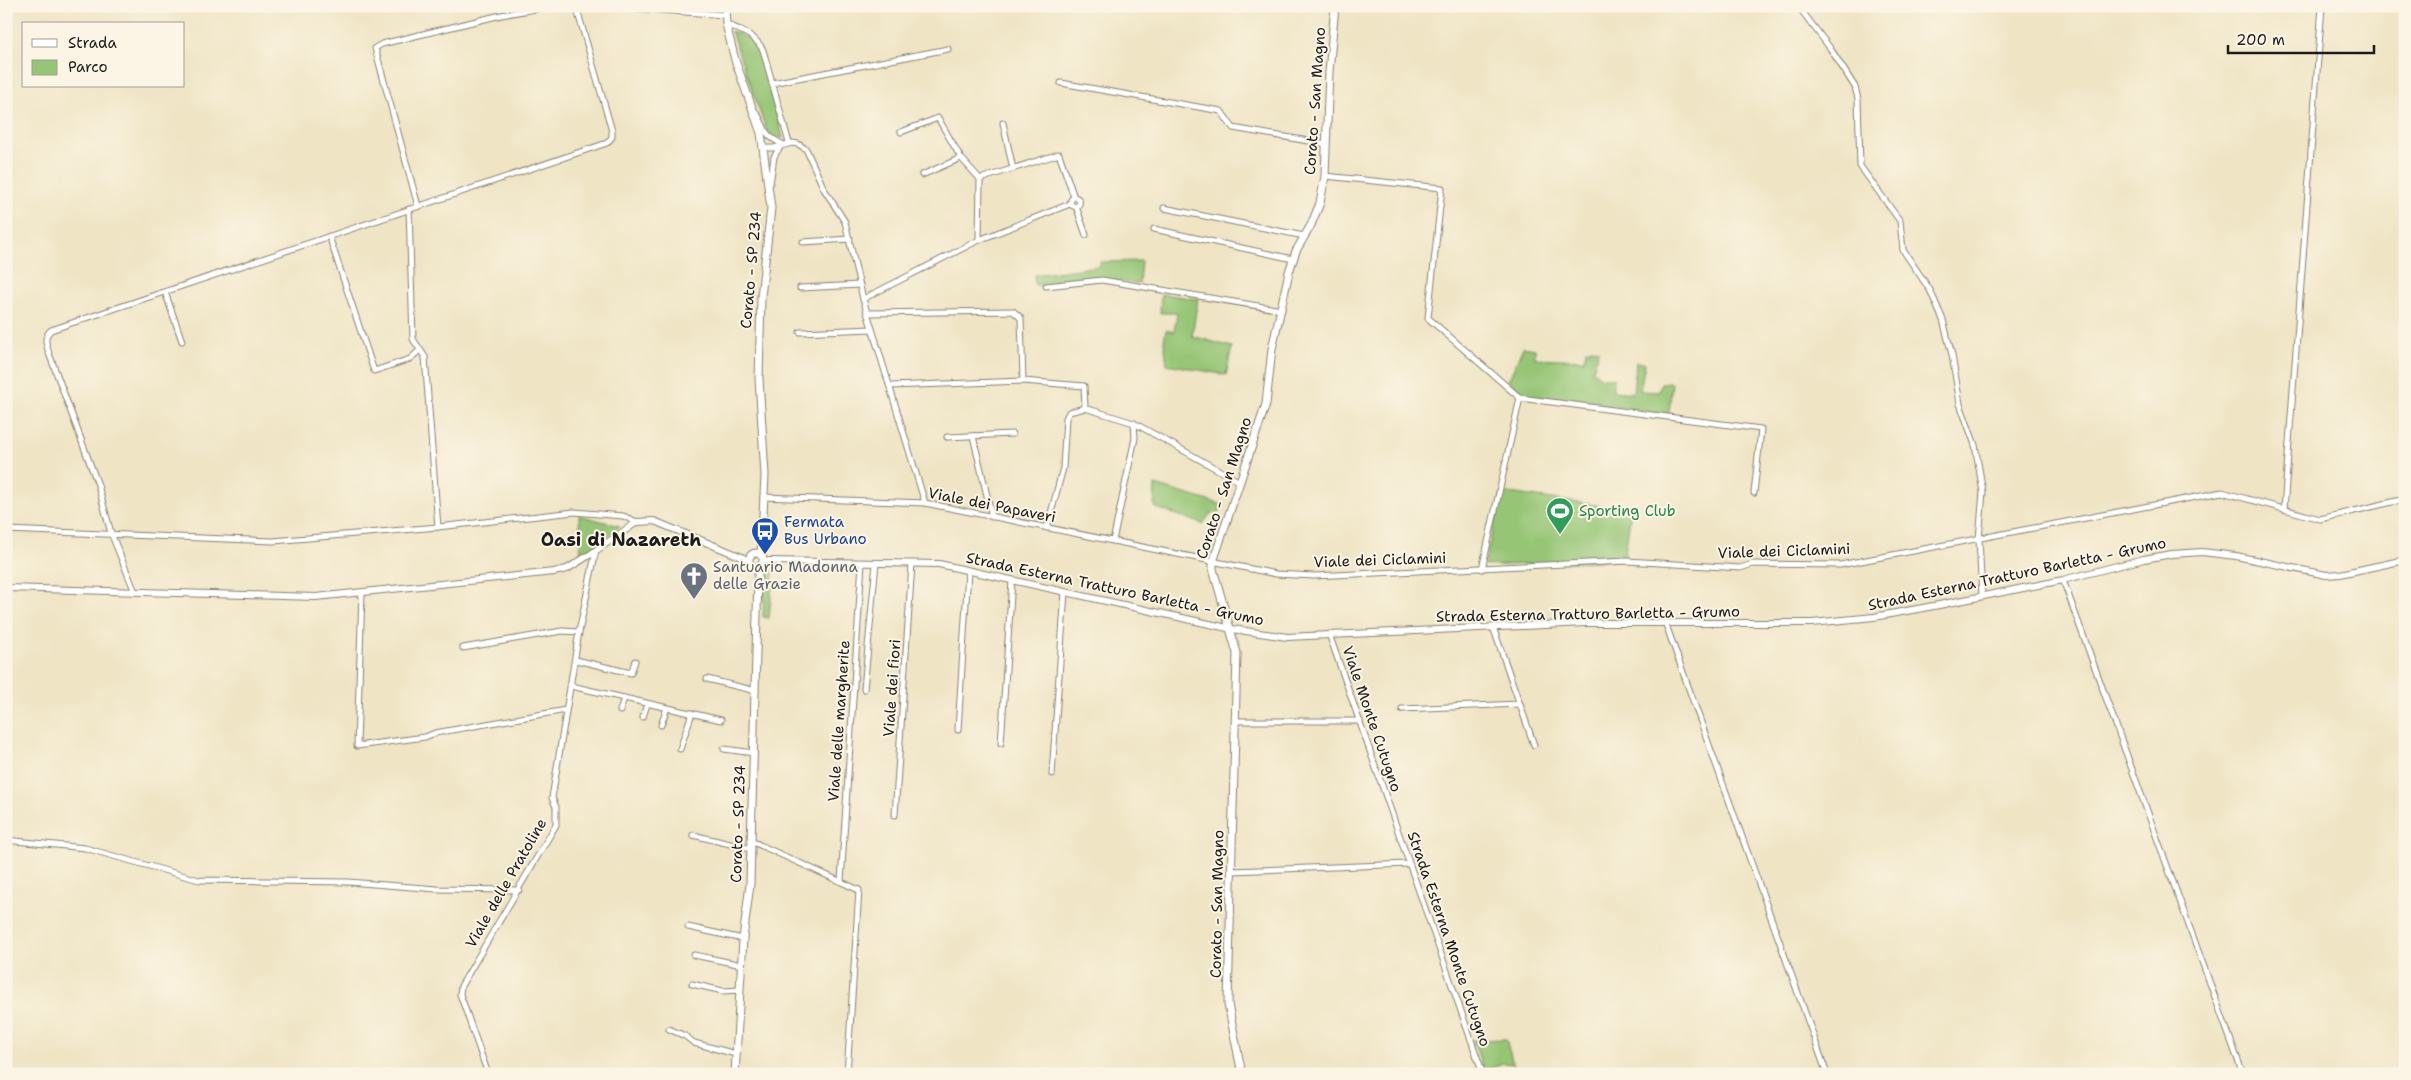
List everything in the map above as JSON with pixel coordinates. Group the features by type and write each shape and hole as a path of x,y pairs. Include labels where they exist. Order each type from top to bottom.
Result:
{"main road":[{"name":"Corato - SP 234","path":"725,6 724,15 735,60 753,108 764,148 771,208 761,297 759,370 764,475 758,560 750,884 743,939 735,1074"},
{"name":"Corato - San Magno","path":"1242,1074 1228,1004 1237,653 1213,562 1266,404 1272,349 1293,259 1320,203 1325,176 1335,6"}],"street":[{"path":"418,206 375,48 382,44 501,14 552,6"},
{"path":"136,592 111,533 98,485 70,414 45,339 51,330 608,143 612,137 612,131 576,6"},
{"path":"610,6 724,15"},
{"path":"1798,6 1830,48 1855,87 1858,99 1860,166 1900,221 1903,250 1930,290 1943,320 1952,355 1960,404 1975,445 1983,492 1979,539 1982,596"},
{"path":"2284,509 2322,6"},
{"path":"726,24 746,32 758,41 763,50 789,143"},
{"path":"772,84 948,49"},
{"path":"1061,83 1221,111 1233,128 1326,144"},
{"path":"753,108 759,116 764,132 771,139 782,144"},
{"path":"901,132 938,118 961,158 980,179 979,240"},
{"path":"1003,123 1013,168"},
{"path":"764,148 774,148 789,143 798,144 806,150 824,189 845,222 863,299 925,503"},
{"path":"769,188 774,157 782,144"},
{"path":"863,299 979,240 1073,205 1079,201 1074,197 1059,154 980,179"},
{"path":"922,175 961,158"},
{"path":"1325,176 1442,188 1428,318 1520,398 1761,429 1754,493"},
{"path":"1073,205 1086,235"},
{"path":"1164,208 1304,236"},
{"path":"409,209 413,339 425,357 438,527"},
{"path":"1154,229 1293,259"},
{"path":"329,236 374,371 410,359 420,350"},
{"path":"803,242 850,239"},
{"path":"1046,286 1102,280 1282,310"},
{"path":"800,288 860,285"},
{"path":"165,292 182,341"},
{"path":"868,313 1013,310 1021,318 1022,381"},
{"path":"800,332 872,328"},
{"path":"890,386 1022,381 1084,386 1085,408"},
{"path":"1482,569 1520,398"},
{"path":"1047,528 1063,468 1066,418 1069,412 1085,408 1134,423 1240,482"},
{"path":"1113,542 1135,438 1134,423"},
{"path":"947,437 1012,434"},
{"path":"973,436 992,517"},
{"name":"Viale dei Ciclamini","path":"1213,562 1276,574 1314,576 1626,561 1740,568 1754,564 1840,565 2222,492 2320,519 2405,498"},
{"name":"Viale dei Papaveri","path":"763,497 925,503 1213,562"},
{"path":"6,530 273,541 438,527 574,512 623,516 637,522"},
{"name":"Strada Esterna Tratturo Barletta - Grumo","path":"637,522 654,521 742,557 758,560 939,564 1232,629 1287,637 1493,627 1665,622 1812,623 1874,617 2063,580 2144,558 2187,553 2202,552 2236,556 2326,575 2340,574 2405,560"},
{"path":"6,588 316,597 362,593 554,572 567,568 637,522"},
{"name":"Viale delle Pratoline","path":"488,1074 460,994 461,986 556,825 556,808 552,798 576,660 578,632 596,550"},
{"name":"Viale delle margherite","path":"841,881 862,563"},
{"path":"864,689 876,563"},
{"name":"Viale dei fiori","path":"895,815 912,564"},
{"path":"958,730 968,570"},
{"path":"1001,743 1012,580"},
{"path":"2063,580 2243,1074"},
{"path":"1052,774 1065,592"},
{"path":"362,593 357,746 426,737 434,733 566,710"},
{"path":"1665,622 1827,1074"},
{"path":"1493,627 1534,745"},
{"path":"463,648 562,631 578,632"},
{"name":"Viale Monte Cutugno","path":"1329,634 1392,813"},
{"path":"576,660 631,672 636,661"},
{"path":"707,679 756,691"},
{"path":"571,686 721,720"},
{"path":"620,712 624,698"},
{"path":"643,718 647,704"},
{"path":"1402,709 1520,704"},
{"path":"661,725 667,708"},
{"path":"680,749 692,713"},
{"path":"1235,721 1360,721"},
{"path":"724,749 754,752"},
{"name":"Strada Esterna Monte Cutugno","path":"1392,813 1483,1072"},
{"path":"694,835 751,845 841,881 858,890 847,1074"},
{"path":"6,840 86,848 199,880 348,882 437,889 519,890"},
{"path":"1232,871 1409,864"},
{"path":"688,927 743,939"},
{"path":"694,955 742,965"},
{"path":"692,984 723,992 740,990"},
{"path":"669,1029 685,1036 694,1043 736,1054"},
{"path":"1441,1074 1483,1072"}],"green space":[{"path":"731,31 748,38 760,51 783,138 776,138 767,132"},
{"path":"1141,261 1139,284 1101,279 1035,285 1034,275 1100,266 1100,262"},
{"path":"1161,294 1198,299 1192,336 1232,347 1226,375 1167,364 1164,341 1166,330 1174,332 1177,313 1160,313"},
{"path":"1523,347 1535,349 1535,358 1584,360 1586,350 1592,348 1599,350 1593,371 1602,378 1615,378 1612,391 1633,393 1636,362 1645,363 1640,391 1659,392 1661,383 1672,383 1669,414 1527,395 1508,381"},
{"path":"1155,485 1223,505 1219,512 1210,514 1203,524 1154,507"},
{"name":"Sporting Club","path":"1502,492 1631,510 1624,560 1484,566"},
{"path":"579,515 620,526 581,556"},
{"path":"765,565 774,565 769,618 763,617"},
{"path":"1506,1039 1513,1064 1502,1063 1484,1072 1473,1040"}],"place":[{"name":"Sporting Club","path":"1560,535"},
{"name":"Fermata Bus Urbano","path":"765,555"},
{"name":"Santuario Madonna delle Grazie","path":"694,600"}],"district":[{"name":"Oasi di Nazareth","path":"621,540"}]}
